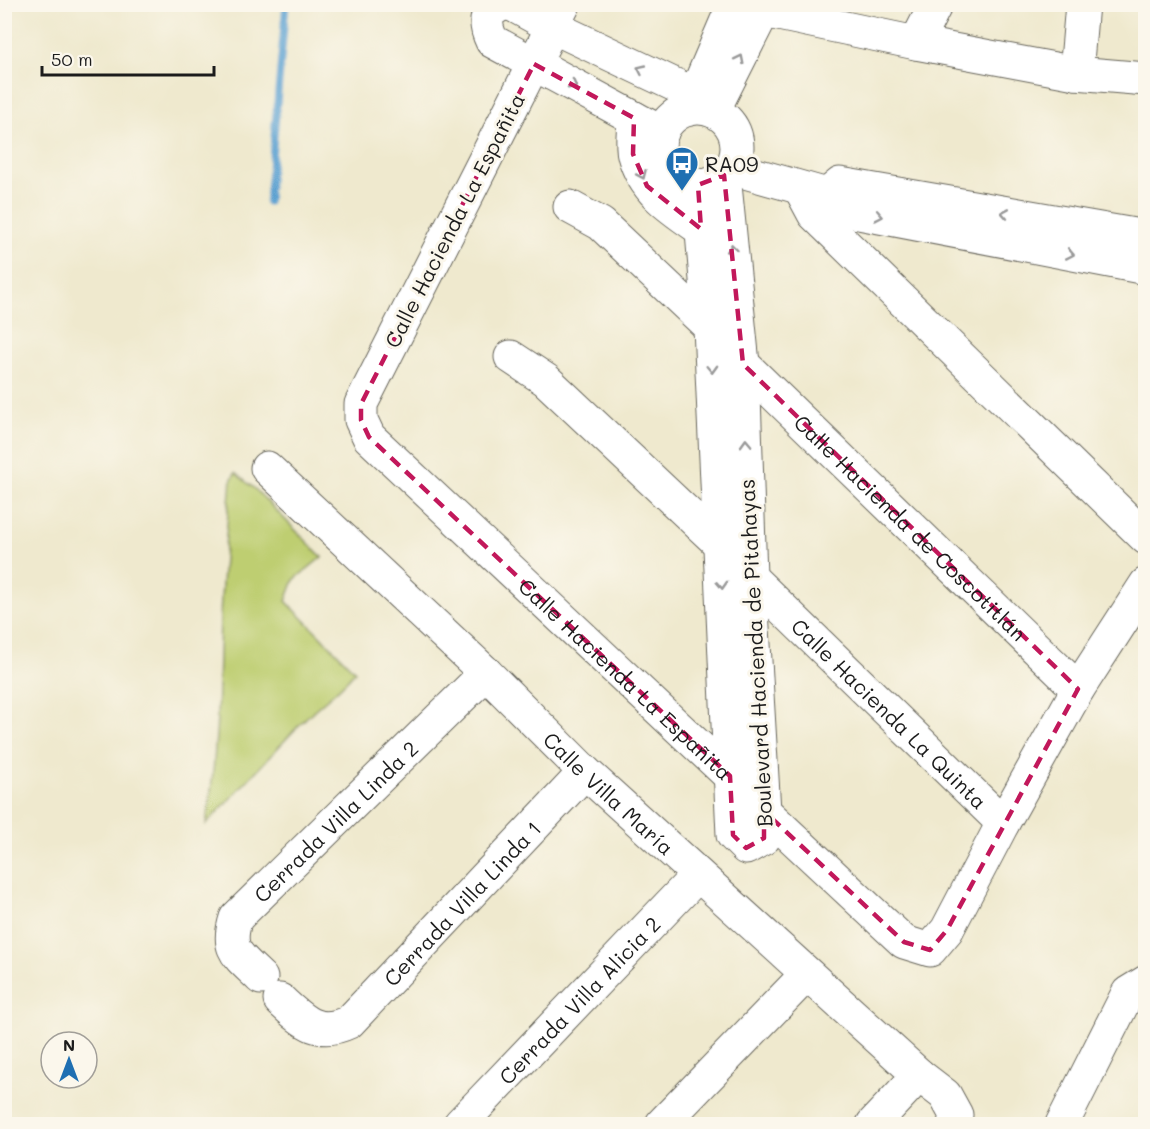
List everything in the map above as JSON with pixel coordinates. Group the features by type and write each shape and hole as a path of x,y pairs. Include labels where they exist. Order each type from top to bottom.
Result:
{"street":[{"path":"506,4 497,6 488,14 486,27 492,41 662,133"},
{"path":"511,4 558,16 698,104 723,117 731,125 736,135 737,147 736,158 718,176"},
{"path":"916,43 936,4"},
{"path":"1076,73 1082,4"},
{"path":"1146,79 1076,73 916,43 755,7 698,104 672,118 662,133 659,146 666,169 680,180 718,176 814,192 838,208 1146,268"},
{"name":"Calle Hacienda La Españita","path":"558,16 361,404 361,420 369,437 904,942 930,950 947,930 1003,823 1078,689 1146,584"},
{"path":"634,118 633,154 648,186 665,205 701,229"},
{"name":"Boulevard Hacienda de Pitahayas","path":"718,176 701,229 710,327 730,776"},
{"name":"Boulevard Hacienda de Pitahayas","path":"718,176 744,364 750,577 764,811"},
{"path":"814,192 840,184 1146,237"},
{"path":"814,192 814,214 1146,538"},
{"path":"570,207 601,224 710,327"},
{"path":"511,357 546,380 720,544"},
{"name":"Calle Hacienda de Coscotitlán","path":"744,364 1078,689"},
{"name":"Calle Villa María","path":"267,468 486,674 585,772 807,974 945,1095 955,1120"},
{"name":"Calle Hacienda La Quinta","path":"750,577 1003,823"},
{"name":"Cerrada Villa Linda 2","path":"334,1029 307,1024 236,953 230,935 236,918 486,674"},
{"name":"Cerrada Villa Linda 1","path":"334,1029 349,1022 585,772"},
{"name":"Cerrada Villa Alicia 2","path":"460,1125 698,876"},
{"path":"662,1125 807,974"},
{"path":"1062,1125 1128,993 1146,982"},
{"path":"873,1125 919,1074"}],"highlighted area":[{"path":"534,64 634,118 633,154 647,186 701,229 698,185 724,175 743,364 1078,689 947,930 930,950 904,942 764,811 764,838 746,848 733,835 730,776 369,437 361,420 361,404"}],"green space":[{"path":"235,473 255,489 322,557 294,580 286,601 355,671 305,719 206,824 215,747 223,566 231,481"}],"waterway":[{"path":"268,202 286,4"}],"place":[{"name":"RA09","path":"682,192"}]}
